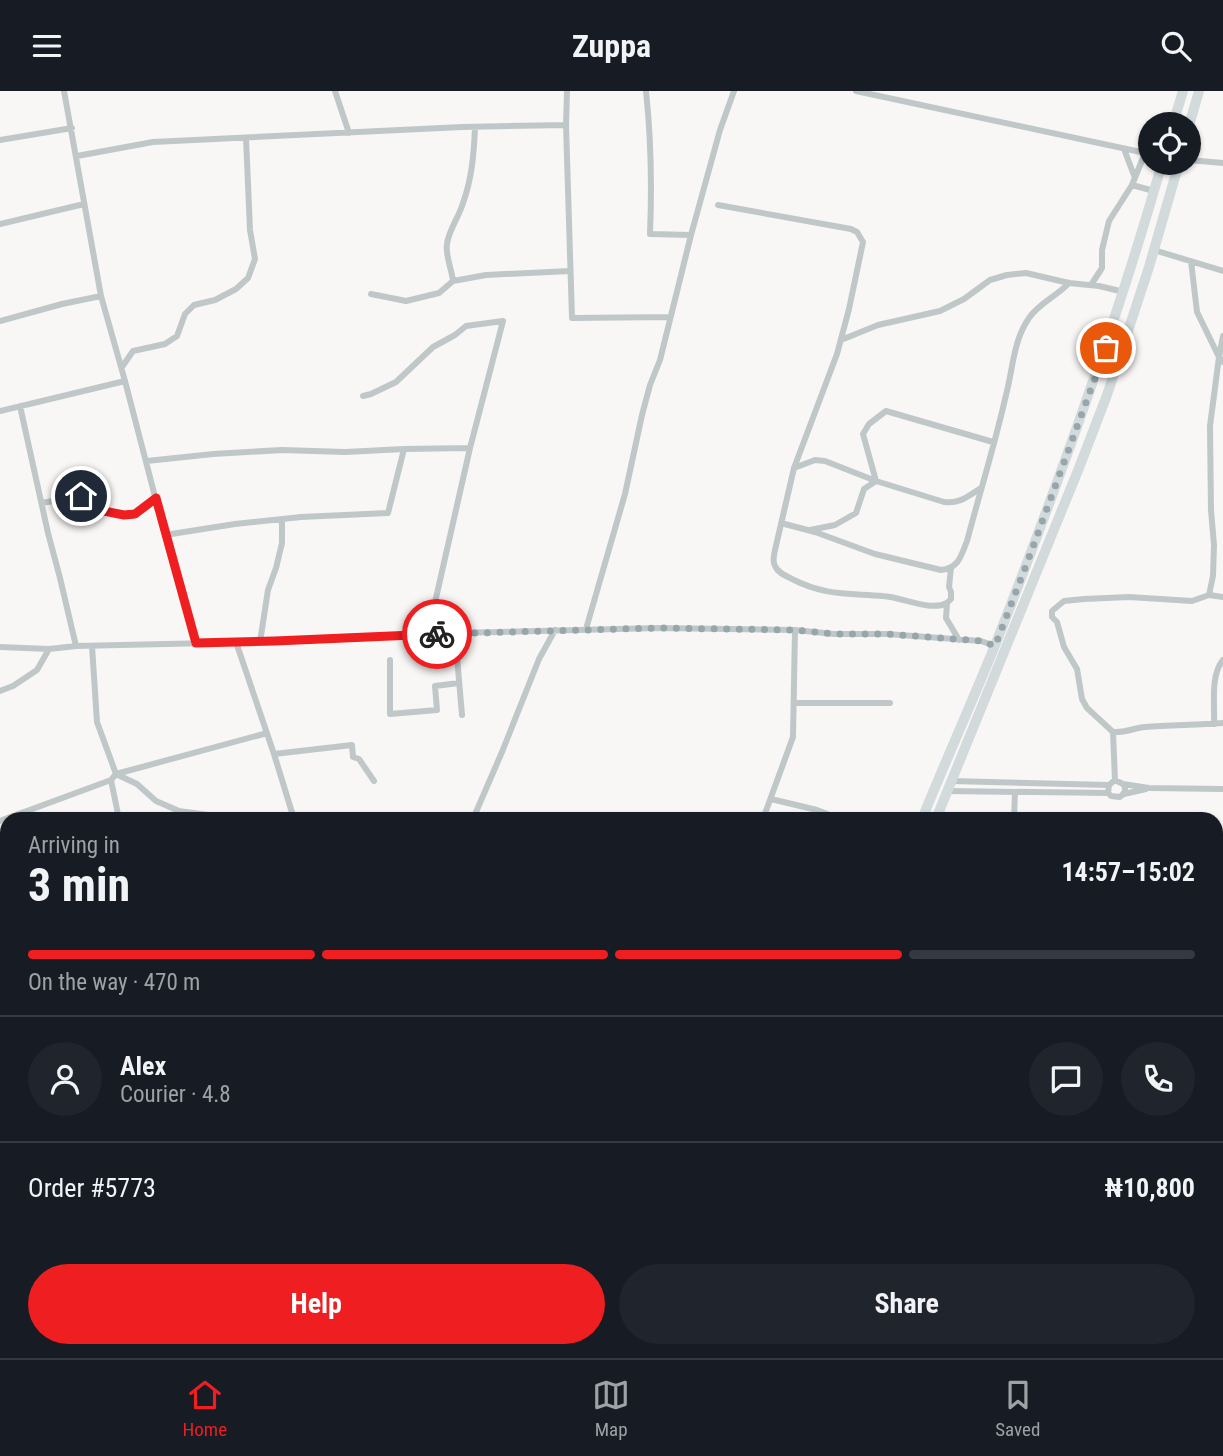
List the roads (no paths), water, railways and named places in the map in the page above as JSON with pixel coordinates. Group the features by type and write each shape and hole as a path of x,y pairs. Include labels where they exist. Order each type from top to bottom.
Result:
{"highway":[{"path":"1177,112 1183,91"},
{"path":"1193,112 1199,91"},
{"path":"925,812 995,646 1092,389 1159,175"},
{"path":"939,812 1088,443 1124,345 1175,175"},
{"path":"1154,193 1168,200"}],"street":[{"path":"64,91 101,296 196,643"},
{"path":"335,91 349,133"},
{"path":"567,91 572,318 670,317"},
{"path":"646,91 649,118 650,234 691,235"},
{"path":"586,629 625,495 642,415 660,360 691,235 720,130 734,91"},
{"path":"856,91 1138,152"},
{"path":"77,156 153,142 566,125"},
{"path":"453,282 446,246 470,181 475,127"},
{"path":"0,139 72,128"},
{"path":"121,367 133,351 165,344 177,336 185,314 194,305 215,300 236,289 248,278 255,259 250,230 246,138"},
{"path":"1124,149 1133,181 1154,193"},
{"path":"1201,161 1223,163"},
{"path":"1091,285 1102,268 1102,250 1109,221 1138,172"},
{"path":"0,224 84,204"},
{"path":"718,205 851,229 857,232 863,242 835,361 794,468 773,560 774,566 783,575 799,583 832,593 885,596 941,607 951,599 951,568"},
{"path":"1154,250 1223,271"},
{"path":"1191,261 1197,312 1221,359"},
{"path":"371,294 406,301 439,293 453,282 486,275 570,271"},
{"path":"841,340 878,325 940,311 999,277 1026,273 1124,292"},
{"path":"781,523 875,554 941,571 959,562 1006,395 1016,342 1036,309 1069,282"},
{"path":"0,321 101,296"},
{"path":"363,396 396,382 433,347 466,326 503,321 430,621"},
{"path":"1209,595 1212,589 1214,545 1210,426 1223,336"},
{"path":"0,411 125,381"},
{"path":"20,406 76,646"},
{"path":"876,481 863,434 869,424 886,411 993,442"},
{"path":"146,461 282,450 345,452 470,448"},
{"path":"165,535 282,519 388,513 404,449"},
{"path":"794,468 820,460 944,502 963,500 981,488"},
{"path":"808,530 835,524 856,513 864,489 876,481"},
{"path":"42,503 81,496 90,500 99,510 124,515 135,514 156,498"},
{"path":"260,642 268,590 282,543 282,519"},
{"path":"1223,597 1209,595 1192,601 1129,597 1084,599 1064,601 1052,611 1064,647 1077,669 1082,699 1087,708 1113,732 1223,723"},
{"path":"947,603 946,618 958,640"},
{"path":"0,647 49,649 658,628 887,634 981,641 995,646"},
{"path":"476,812 539,659 555,630"},
{"path":"766,812 793,737 795,630"},
{"path":"456,633 458,683 463,715"},
{"path":"236,642 292,812"},
{"path":"92,646 97,722 113,777 118,812"},
{"path":"0,691 37,670 49,649"},
{"path":"390,660 390,714 437,710 435,686 458,683"},
{"path":"1214,724 1215,686 1218,667 1223,660"},
{"path":"794,703 890,703"},
{"path":"1108,793 1112,783 1113,732"},
{"path":"23,812 113,777 267,733"},
{"path":"274,754 352,745 352,757 359,759 374,781"},
{"path":"113,777 137,785 156,801 186,812"},
{"path":"949,786 1112,783 1149,788 1223,789"},
{"path":"1124,784 1124,794"},
{"path":"949,786 1015,792 1108,793 1116,798 1149,788"},
{"path":"1014,812 1015,792"},
{"path":"771,799 822,812"}]}
